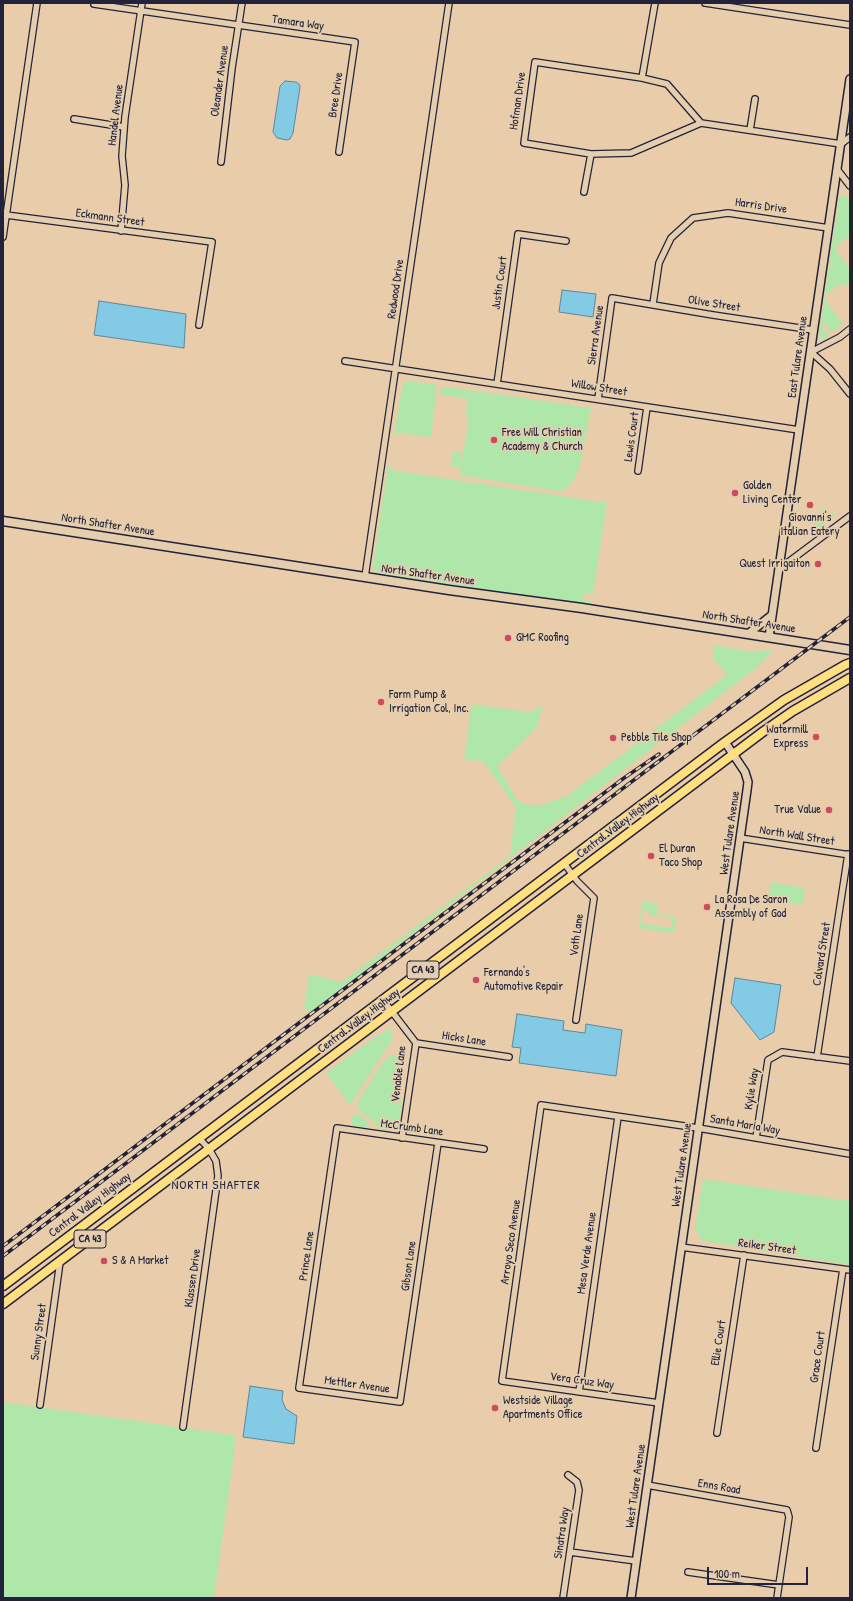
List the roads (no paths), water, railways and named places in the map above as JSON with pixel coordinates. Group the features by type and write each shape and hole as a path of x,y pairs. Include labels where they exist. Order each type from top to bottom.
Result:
{"main road":[{"name":"North Shafter Avenue","path":"3,521 365,578 850,650"},
{"name":"Central Valley Highway","path":"3,1286 725,742 784,700 850,663"},
{"name":"Central Valley Highway","path":"3,1304 734,754 793,711 850,678"}],"street":[{"path":"3,237 37,3"},
{"name":"Handel Avenue","path":"121,231 125,185 122,156 124,127 142,3"},
{"name":"Oleander Avenue","path":"221,162 232,68 242,3"},
{"name":"Redwood Drive","path":"365,578 449,3"},
{"path":"642,78 655,3"},
{"path":"705,3 850,25"},
{"name":"Tamara Way","path":"94,4 355,42"},
{"name":"Bree Drive","path":"339,152 355,42"},
{"name":"Hofman Drive","path":"535,62 642,78 668,84 701,123 631,153 591,154 524,143 535,62"},
{"name":"East Tulare Avenue","path":"769,637 850,79"},
{"path":"750,130 755,99"},
{"path":"74,120 124,127"},
{"path":"701,123 841,144 850,137"},
{"path":"584,192 591,154"},
{"path":"837,169 850,186"},
{"name":"Harris Drive","path":"653,304 659,263 671,238 692,218 728,212 828,228"},
{"name":"Eckmann Street","path":"6,215 212,242 199,326"},
{"name":"Justin Court","path":"497,384 518,234 566,241"},
{"name":"Olive Street","path":"612,298 813,330"},
{"name":"Sierra Avenue","path":"598,399 612,298"},
{"path":"850,329 840,337 811,352 830,369 850,394"},
{"name":"Willow Street","path":"345,361 799,430"},
{"name":"Lewis Court","path":"638,472 647,407"},
{"path":"779,569 850,516"},
{"path":"748,634 772,615"},
{"name":"West Tulare Avenue","path":"631,1598 748,782 745,772 725,742"},
{"name":"North Wall Street","path":"740,838 849,855"},
{"name":"Colvard Street","path":"817,1057 849,855"},
{"name":"Voth Lane","path":"564,863 572,875 594,898 576,1020"},
{"name":"Venable Lane","path":"383,1000 416,1043 402,1138"},
{"name":"Hicks Lane","path":"416,1043 509,1057"},
{"name":"Kylie Way","path":"756,1138 768,1060 782,1052 817,1057"},
{"path":"817,1057 850,1061"},
{"name":"Santa Maria Way","path":"542,1106 698,1128 850,1154"},
{"name":"Arroyo Seco Avenue","path":"502,1381 542,1106"},
{"name":"Mesa Verde Avenue","path":"579,1392 618,1116"},
{"name":"McCrumb Lane","path":"337,1128 484,1149"},
{"name":"Prince Lane","path":"299,1388 337,1128"},
{"name":"Klassen Drive","path":"183,1427 218,1176 216,1161 209,1149 199,1138"},
{"name":"Gibson Lane","path":"402,1392 438,1143"},
{"name":"Reiker Street","path":"681,1247 850,1270"},
{"name":"Ellie Court","path":"717,1433 744,1255"},
{"name":"Sunny Street","path":"40,1405 60,1262"},
{"name":"Grace Court","path":"816,1448 842,1269"},
{"name":"Vera Cruz Way","path":"502,1381 659,1403"},
{"name":"Mettler Avenue","path":"299,1388 400,1402 402,1392"},
{"name":"Sinatra Way","path":"563,1598 579,1490 577,1482 568,1475"},
{"name":"Enns Road","path":"647,1485 787,1510 789,1517 779,1585"},
{"path":"570,1552 636,1562"},
{"path":"688,1572 779,1585 777,1598"}],"water":[{"path":"285,81 296,82 300,87 293,133 290,139 287,140 277,138 273,132 280,86"},
{"path":"562,290 596,294 593,317 559,312"},
{"path":"99,301 186,314 184,348 94,335"},
{"path":"735,978 781,985 774,1032 760,1040 731,1003"},
{"path":"517,1014 564,1021 563,1030 585,1033 586,1024 622,1030 616,1076 519,1063 521,1048 512,1047"},
{"path":"250,1386 283,1391 282,1400 286,1409 297,1416 294,1444 243,1437"}],"railway":[{"path":"3,1256 850,617"},
{"path":"3,1246 624,778 659,754"}],"place":[{"name":"Free Will Christian Academy & Church","path":"494,440"},
{"name":"Golden Living Center","path":"735,493"},
{"name":"Giovanni's Italian Eatery","path":"810,505"},
{"name":"Quest Irrigaiton","path":"818,564"},
{"name":"GMC Roofing","path":"508,638"},
{"name":"Farm Pump & Irrigation Col, Inc.","path":"381,702"},
{"name":"Watermill Express","path":"816,737"},
{"name":"Pebble Tile Shop","path":"613,738"},
{"name":"True Value","path":"829,810"},
{"name":"El Duran Taco Shop","path":"651,856"},
{"name":"La Rosa De Saron Assembly of God","path":"707,907"},
{"name":"Fernando's Automotive Repair","path":"476,980"},
{"name":"S & A Market","path":"104,1261"},
{"name":"Westside Village Apartments Office","path":"495,1408"}],"district":[{"name":"NORTH SHAFTER","path":"216,1186"}]}
